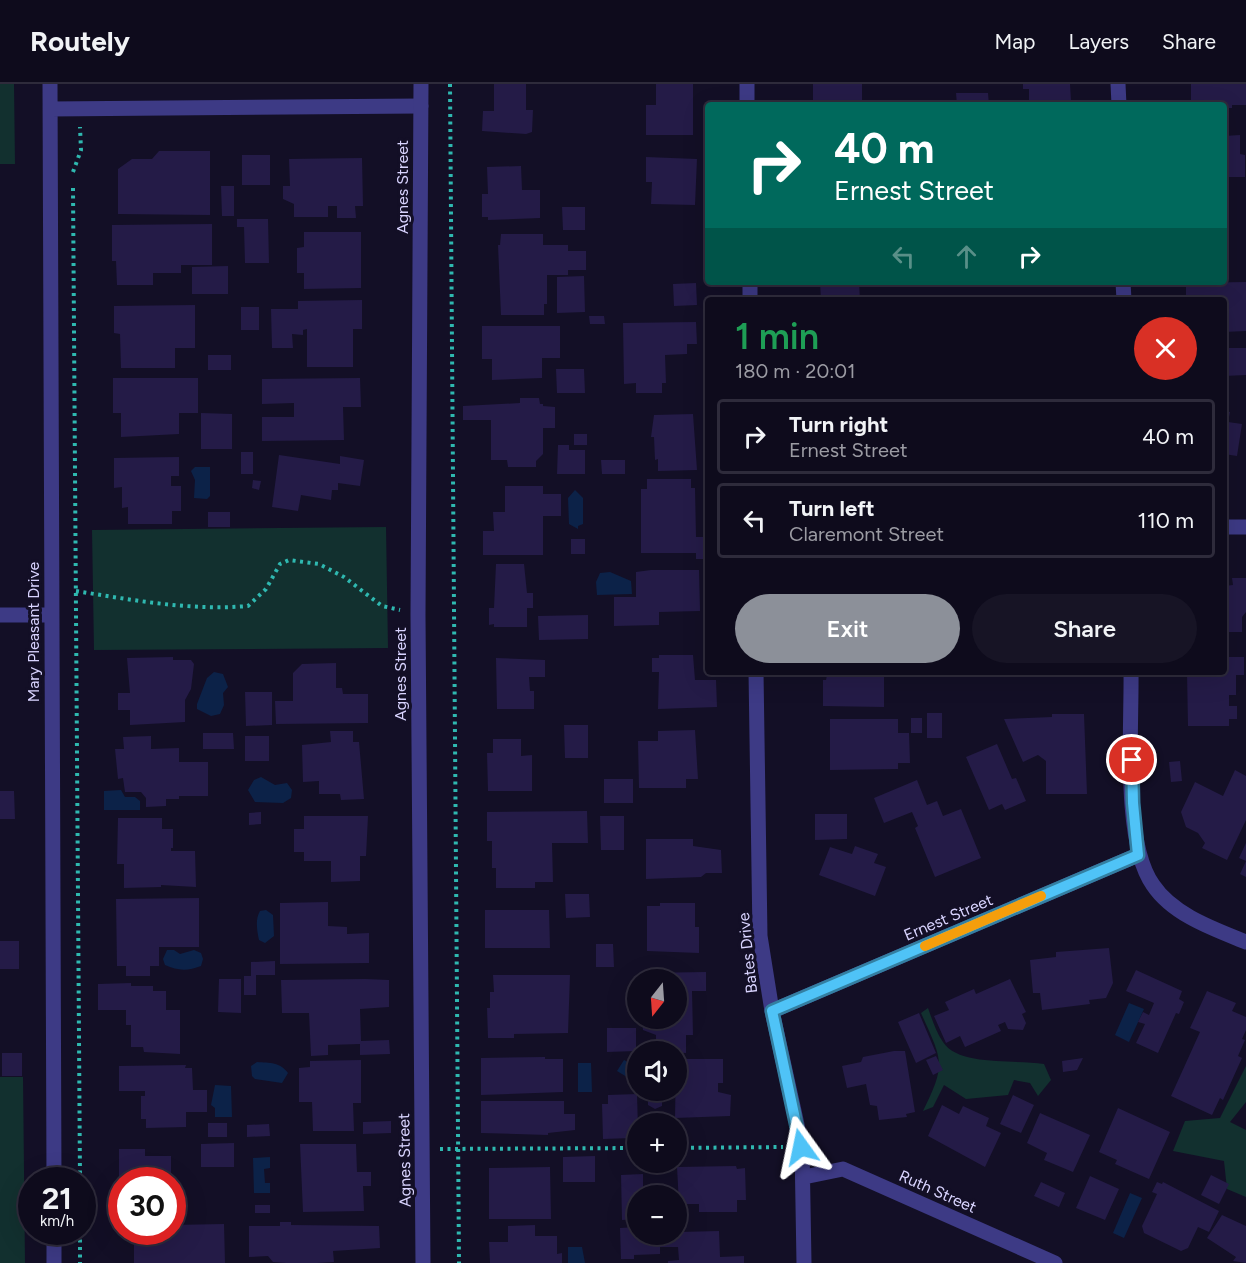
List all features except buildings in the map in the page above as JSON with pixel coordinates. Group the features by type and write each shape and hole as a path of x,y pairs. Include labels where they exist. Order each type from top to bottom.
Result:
{"street":[{"name":"Mary Pleasant Drive","path":"50,84 54,1167"},
{"name":"Agnes Street","path":"420,84 418,615 423,1263"},
{"path":"747,84 747,102"},
{"path":"1118,84 1119,102"},
{"path":"50,109 421,106"},
{"path":"1227,527 1246,527"},
{"path":"0,615 51,615"},
{"name":"Bates Drive","path":"756,675 760,936 772,1011 801,1147 804,1177 804,1263"},
{"path":"1131,675 1133,803 1138,855 1153,886 1182,912 1246,942"},
{"name":"Ernest Street","path":"772,1011 1138,855"},
{"name":"Ruth Street","path":"804,1177 843,1169 1055,1263"},
{"path":"54,1245 54,1263"}],"path":[{"path":"450,84 459,1263"},
{"path":"79,110 81,150 72,170 80,1167"},
{"path":"76,591 132,598 144,603 162,605 248,606 266,589 280,564 289,560 319,564 344,577 382,606 418,615"},
{"path":"687,1148 801,1147"},
{"path":"422,1149 627,1148"},
{"path":"80,1245 81,1263"}],"green space":[{"path":"0,84 14,84 15,164 0,164"},
{"path":"386,527 388,648 94,650 92,530"},
{"path":"928,1008 938,1034 951,1050 975,1059 1044,1064 1051,1080 1038,1096 1030,1083 1014,1080 1008,1095 966,1099 944,1085 933,1107 923,1111 936,1082 939,1062 934,1041 921,1013"},
{"path":"1246,1066 1246,1102 1230,1122 1246,1130 1246,1197 1227,1189 1224,1161 1173,1151 1185,1121 1220,1118"},
{"path":"0,1077 23,1077 24,1167 18,1167 18,1245 25,1245 25,1263 0,1263"}],"water":[{"path":"195,467 210,467 210,496 207,499 194,498 195,480 191,471"},
{"path":"575,490 583,498 583,524 578,526 578,529 569,524 568,498"},
{"path":"610,572 631,581 632,594 597,595 596,582 600,573"},
{"path":"214,672 223,674 228,687 223,693 224,705 220,714 211,716 197,709 197,704 207,678"},
{"path":"261,777 275,785 287,783 292,790 291,798 283,803 255,802 248,790 254,780"},
{"path":"121,790 125,797 135,797 140,801 140,810 104,810 104,791"},
{"path":"266,910 273,915 274,936 265,943 259,940 257,921 260,911"},
{"path":"167,950 174,950 180,954 194,950 201,953 203,959 201,966 183,970 165,965 163,959"},
{"path":"1129,1003 1144,1009 1129,1042 1115,1035"},
{"path":"624,1060 627,1062 627,1077 617,1071"},
{"path":"257,1062 278,1065 288,1073 282,1083 255,1079 252,1076 251,1066"},
{"path":"578,1063 591,1063 592,1092 578,1092"},
{"path":"215,1085 231,1086 232,1117 215,1117 215,1108 211,1105"},
{"path":"270,1157 270,1168 264,1169 265,1183 270,1183 270,1193 254,1193 253,1158"},
{"path":"1130,1193 1142,1198 1124,1238 1113,1233"},
{"path":"568,1247 582,1247 585,1263 568,1263"}],"slow traffic":[{"path":"925,946 1041,896"}],"route":[{"path":"801,1147 772,1011 1138,855 1132,760"}]}
